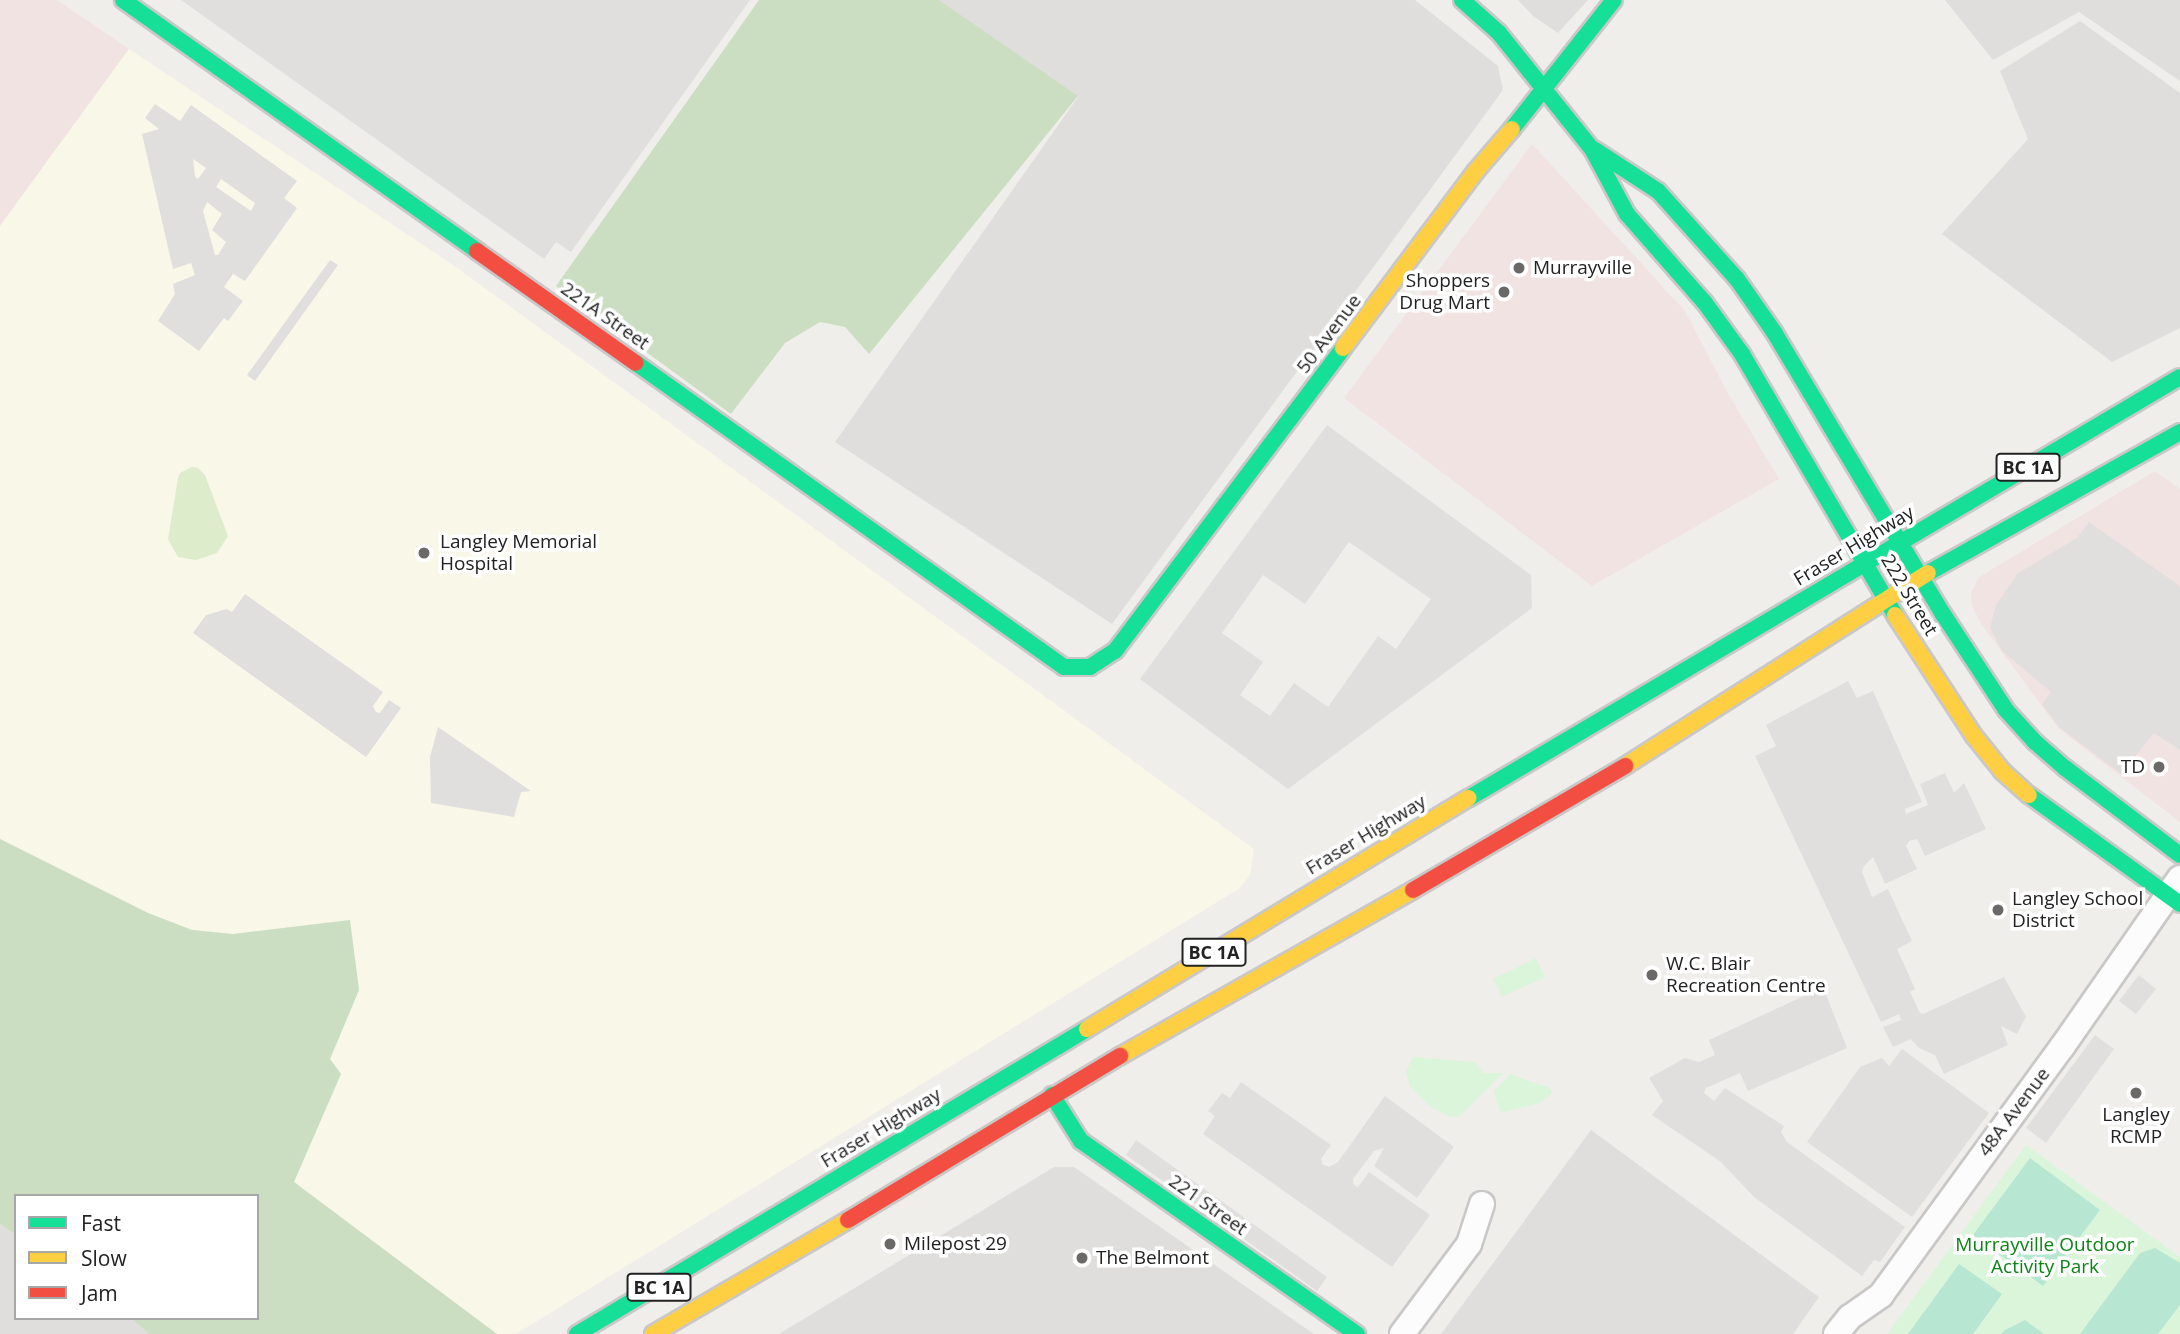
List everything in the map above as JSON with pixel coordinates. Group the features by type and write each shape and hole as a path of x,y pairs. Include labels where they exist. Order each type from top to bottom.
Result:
{"street":[{"name":"221A Street","path":"123,0 1064,667"},
{"name":"222 Street","path":"1462,0 1499,33 1592,149 1627,214 1705,303 1742,354 1901,625 1974,736 2002,771 2035,800 2176,892"},
{"name":"50 Avenue","path":"1064,667 1090,667 1115,651 1476,172 1545,91 1614,0"},
{"name":"222 Street","path":"1592,149 1658,191 1737,279 1774,332 1901,543 2006,710 2035,742 2180,855"},
{"name":"Fraser Highway","path":"577,1334 740,1239 1539,756 2180,377"},
{"name":"BC 1A","path":"653,1334 747,1281 1052,1095 1535,820 1686,729 1922,577 2180,432"},
{"name":"48A Avenue","path":"1836,1334 1850,1317 1881,1295 2176,892"},
{"name":"221 Street","path":"1052,1095 1081,1141 1357,1334"},
{"path":"1402,1334 1469,1244 1482,1204"}],"shaded area":[{"path":"0,0 57,0 129,49 0,226"},
{"path":"181,0 750,0 571,252 556,242 544,259"},
{"path":"939,0 1415,0 1498,66 1503,90 1112,624 835,442 1078,97"},
{"path":"1518,0 1588,0 1558,33 1533,16"},
{"path":"1945,0 2180,0 2180,81 2079,12 1993,60"},
{"path":"2080,21 2180,93 2180,328 2112,362 1942,234 2028,139 2000,71"},
{"name":"Langley Memorial Hospital","path":"129,49 456,267 1254,849 1250,875 1240,888 516,1334 497,1334 293,1182 341,1074 330,1059 359,990 350,920 233,934 192,930 148,913 0,839 0,226"},
{"path":"155,104 180,121 191,105 297,181 284,198 297,208 245,281 233,274 224,287 243,301 228,321 224,318 199,351 158,321 175,294 173,284 195,275 191,263 173,269 142,134 159,129 145,118","holes":["193,159 206,168 198,179 195,177","221,179 255,203 251,211 216,187","207,202 222,214 212,230 226,242 218,255 215,255 203,211"]},
{"path":"1532,144 1685,311 1726,390 1779,479 1592,586 1344,398"},
{"path":"330,260 338,265 255,381 247,375"},
{"path":"1327,425 1531,575 1532,608 1288,789 1140,679","holes":["1349,542 1431,599 1396,649 1378,636 1328,707 1294,683 1270,716 1240,695 1263,662 1222,633 1263,575 1305,604"]},
{"path":"2155,471 2180,489 2180,822 2058,728 1982,625 1972,606 1971,593 1979,577"},
{"path":"2089,522 2180,586 2180,750 2154,733 2121,774 2059,727 2042,704 2051,692 2002,651 1990,628 1996,605 2018,573 2077,538"},
{"path":"245,594 383,692 373,706 376,712 380,713 389,700 401,708 366,757 193,633 206,615 227,609 232,612"},
{"path":"1848,681 1857,698 1873,691 1922,802 1905,809 1906,814 1928,805 1920,784 1945,773 1954,793 1964,783 1986,829 1925,856 1917,839 1909,841 1906,846 1917,869 1885,884 1873,857 1862,872 1872,897 1888,889 1912,941 1897,949 1915,989 1910,992 1920,1013 1923,1014 2004,977 2026,1017 2017,1034 2001,1026 2008,1045 1944,1074 1935,1055 1919,1048 1911,1039 1893,1047 1883,1027 1901,1020 1899,1014 1881,1022 1755,756 1776,746 1766,725"},
{"path":"438,727 531,791 521,792 514,817 431,803 430,757"},
{"path":"2139,975 2156,989 2136,1014 2119,1001"},
{"path":"1823,987 1847,1048 1748,1091 1740,1073 1706,1088 1704,1093 1714,1101 1725,1088 1784,1126 1781,1132 1787,1142 1905,1227 1880,1262 1874,1260 1862,1276 1754,1197 1721,1162 1652,1115 1663,1101 1649,1078 1685,1058 1699,1062 1715,1055 1709,1040"},
{"path":"2095,1035 2114,1049 2046,1143 2026,1128"},
{"path":"1902,1049 1989,1113 1912,1217 1807,1142 1860,1067 1882,1058 1889,1066"},
{"path":"1241,1082 1331,1145 1321,1159 1322,1164 1329,1167 1338,1162 1385,1096 1454,1147 1417,1198 1374,1166 1384,1148 1374,1151 1353,1179 1354,1185 1358,1187 1369,1172 1430,1215 1392,1267 1203,1134 1215,1116 1208,1111 1222,1093 1230,1098"},
{"path":"1591,1130 1819,1297 1793,1334 1441,1334"},
{"path":"1136,1140 1327,1277 1317,1291 1126,1155"},
{"path":"1054,1167 1074,1167 1314,1334 779,1334"},
{"path":"0,1224 14,1234 14,1320 133,1320 149,1334 0,1334"}],"green space":[{"path":"759,0 939,0 1078,96 869,354 845,327 820,322 785,343 731,414 556,286"},
{"path":"192,467 198,468 205,475 228,536 217,553 196,560 178,557 168,539 178,478 180,473"},
{"path":"0,839 148,913 192,930 233,934 350,920 359,990 330,1059 341,1074 294,1182 497,1334 149,1334 133,1320 259,1320 259,1194 14,1194 14,1234 0,1224"},
{"path":"1536,958 1545,977 1502,997 1493,979"},
{"path":"1413,1057 1474,1062 1484,1073 1503,1073 1460,1116 1451,1117 1432,1108 1410,1087 1406,1072"},
{"path":"1510,1074 1550,1088 1552,1093 1540,1103 1499,1111 1494,1091"},
{"name":"Murrayville Outdoor Activity Park","path":"2026,1145 2180,1257 2180,1334 1887,1334"},
{"path":"2030,1158 2100,1210 2043,1286 1973,1235"},
{"path":"2155,1248 2180,1263 2180,1305 2158,1334 2080,1334 2140,1253"},
{"path":"1959,1264 2002,1294 1973,1334 1908,1334"},
{"path":"2025,1320 2044,1334 2001,1334 2005,1330"}],"traffic: fast":[{"path":"123,0 477,251"},
{"path":"1462,0 1499,33 1592,149 1627,214 1705,303 1742,354 1895,615"},
{"path":"1512,129 1614,0"},
{"path":"1595,150 1658,191 1737,279 1774,332 1943,614 2006,710 2035,742 2065,768 2180,855"},
{"path":"636,363 1064,667 1090,667 1115,651 1343,348"},
{"path":"1469,798 2180,377"},
{"path":"1928,573 2180,432"},
{"path":"2029,795 2180,904"},
{"path":"577,1334 1087,1029"},
{"path":"1052,1095 1081,1141 1357,1334"}],"traffic: slow":[{"path":"1343,348 1476,171 1512,129"},
{"path":"1625,766 1928,573"},
{"path":"1895,615 1974,736 2002,771 2029,795"},
{"path":"1087,1029 1469,798"},
{"path":"1120,1056 1413,890"},
{"path":"653,1334 848,1220"}],"traffic: jam":[{"path":"477,251 636,363"},
{"path":"1413,890 1625,766"},
{"path":"848,1220 1120,1056"}],"place":[{"name":"Murrayville","path":"1519,268"},
{"name":"Shoppers Drug Mart","path":"1504,292"},
{"name":"Langley Memorial Hospital","path":"424,553"},
{"name":"TD","path":"2159,767"},
{"name":"Langley School District","path":"1998,910"},
{"name":"W.C. Blair Recreation Centre","path":"1652,975"},
{"name":"Langley RCMP","path":"2136,1093"},
{"name":"Milepost 29","path":"890,1244"},
{"name":"The Belmont","path":"1082,1258"}]}
